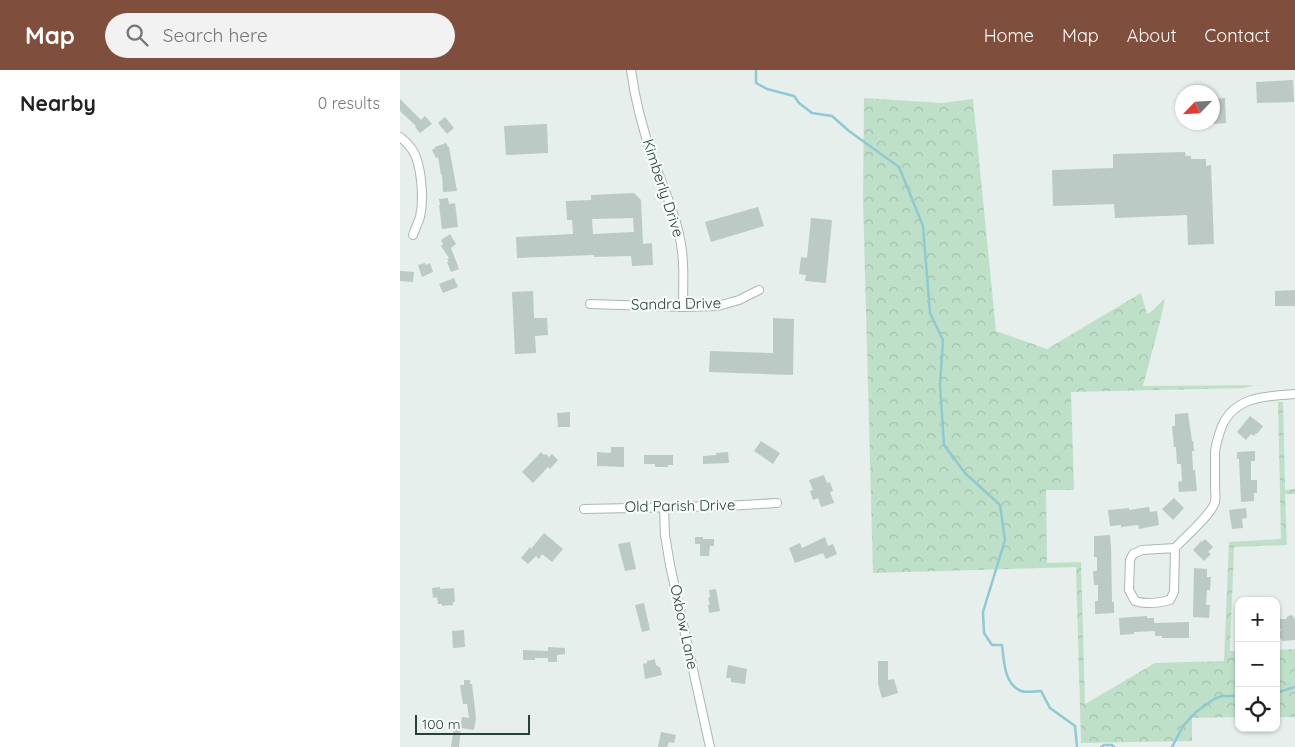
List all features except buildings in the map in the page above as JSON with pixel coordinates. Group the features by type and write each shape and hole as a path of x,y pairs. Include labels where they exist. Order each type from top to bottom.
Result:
{"street":[{"name":"Kimberly Drive","path":"631,70 637,107 652,156 671,204 680,236 683,259 683,307"},
{"path":"400,137 411,147 420,168 420,216 413,235"},
{"name":"Sandra Drive","path":"590,304 683,307 718,306 739,300 759,290"},
{"path":"1175,548 1174,592 1170,600 1160,603 1141,603 1135,601 1129,590 1130,560 1133,554 1142,550 1175,548 1210,512 1215,502 1215,450 1218,435 1230,413 1239,405 1254,398 1295,394"},
{"name":"Old Parish Drive","path":"584,509 777,503"},
{"name":"Oxbow Lane","path":"664,507 665,535 670,565 710,747"}],"green space":[{"path":"864,98 942,103 973,99 996,331 1047,349 1141,293 1147,314 1165,298 1143,386 1255,385 1244,388 1071,392 1074,490 1046,490 1047,563 1081,562 1085,704 1155,663 1224,661 1229,542 1281,539 1278,402 1283,402 1285,490 1295,489 1295,494 1285,494 1287,545 1234,547 1230,651 1235,651 1235,717 1192,718 1192,741 1081,743 1076,567 873,573 863,200"},
{"path":"1295,649 1295,717 1280,717 1280,650"}],"waterway":[{"path":"756,70 756,83 767,89 794,96 799,103 812,113 832,116 849,131 899,167 923,226 930,313 943,340 940,385 944,445 965,473 1000,505 1005,540 983,612 984,633 992,645 1002,645 1004,665 1008,678 1015,688 1023,692 1041,691 1050,708 1075,726 1077,747"},
{"path":"1280,692 1295,687"},
{"path":"1172,747 1183,726 1196,712 1214,699 1222,696 1235,696"},
{"path":"1101,747 1104,745 1112,745 1114,747"}]}
